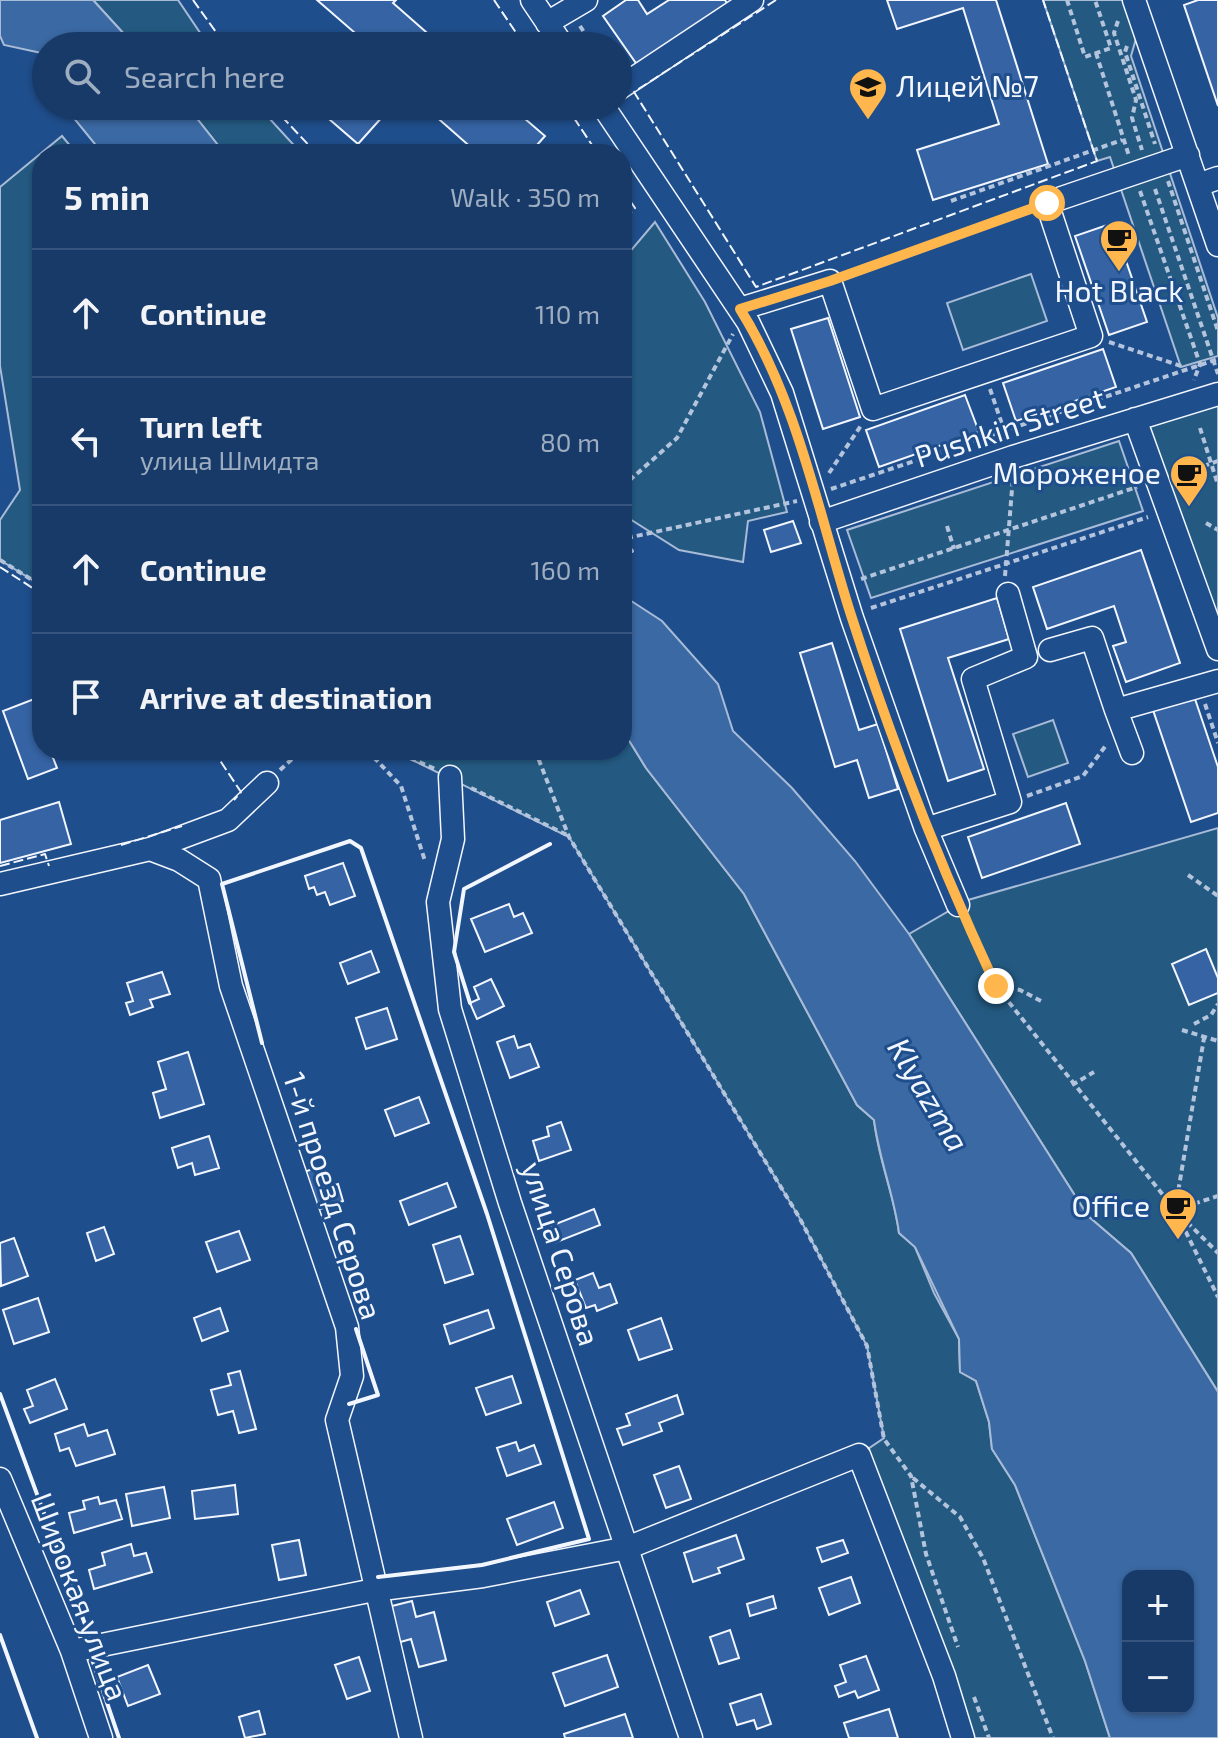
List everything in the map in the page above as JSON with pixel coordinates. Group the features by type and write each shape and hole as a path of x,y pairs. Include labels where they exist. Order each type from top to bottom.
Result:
{"street":[{"path":"532,0 553,32"},
{"path":"547,23 586,0"},
{"path":"632,80 752,0"},
{"path":"1135,0 1188,155 1208,182 1218,245"},
{"path":"612,120 627,144"},
{"path":"632,152 782,393 818,488 821,522 926,829 958,905"},
{"path":"738,319 830,281 873,409 1091,336 1047,203 1188,155"},
{"name":"Pushkin Street","path":"821,522 1218,394"},
{"path":"1135,419 1218,649"},
{"path":"926,829 1010,802 973,679 1026,657 1008,594"},
{"path":"1050,650 1092,638 1132,753"},
{"path":"1118,717 1208,683"},
{"name":"улица Серова","path":"450,777 453,839 438,902 450,1009 510,1203 691,1738"},
{"path":"0,884 150,849 228,820 267,783"},
{"name":"1-й проезд Серова","path":"150,849 179,860 209,879 231,986 347,1327 352,1376 337,1420 374,1590 411,1738"},
{"path":"72,1651 374,1590 483,1576 627,1548 859,1455 944,1676 963,1738"},
{"name":"Широкая улица","path":"0,1479 72,1651 101,1738"}],"path":[{"path":"1067,0 1085,57 1111,48 1095,0"},
{"path":"1096,53 1200,364 1192,386 1186,368"},
{"path":"951,201 1123,140"},
{"path":"1162,163 1218,331"},
{"path":"830,281 1047,203"},
{"path":"632,478 677,438 738,319"},
{"path":"1091,336 1186,368"},
{"path":"632,538 818,488 1200,364 1216,360 1218,375"},
{"path":"818,488 873,409"},
{"path":"1203,425 1218,485"},
{"path":"1167,467 1171,477 1218,461"},
{"path":"854,581 1143,484"},
{"path":"865,610 1152,516"},
{"path":"1206,523 1218,530"},
{"path":"947,526 954,549"},
{"path":"0,560 32,580"},
{"path":"1208,683 1218,743"},
{"path":"1010,802 1083,776 1118,717"},
{"path":"267,783 291,760"},
{"path":"376,760 401,786 438,902"},
{"path":"413,760 569,837"},
{"path":"539,760 569,837 799,1217 867,1346 884,1439 911,1476 960,1517 983,1558 1053,1738"},
{"path":"1188,875 1218,896"},
{"path":"958,905 996,986 1072,1085 1175,1210 1218,1253"},
{"path":"996,986 1020,990 1043,1002"},
{"path":"1194,1024 1211,1015 1218,1004"},
{"path":"1182,1030 1218,1041"},
{"path":"1204,1038 1175,1210 1218,1297"},
{"path":"1072,1085 1094,1072"},
{"path":"1175,1210 1218,1196"},
{"path":"911,1476 926,1554 960,1655"},
{"path":"970,1684 989,1738"}],"shaded area":[{"path":"93,0 178,0 200,32 122,32"},
{"path":"1043,0 1127,0 1138,32 1131,56 1218,318 1218,356 1181,367 1110,157 1097,161"},
{"path":"198,120 271,120 293,144 217,144"},
{"path":"62,136 69,144 52,144"},
{"path":"32,161 32,580 0,560 0,520 20,490 0,366 0,187"},
{"path":"655,222 705,302 760,412 787,512 748,521 743,562 679,550 632,520 632,249"},
{"path":"1031,274 1047,321 963,350 947,303"},
{"path":"1218,394 1218,649 1135,419"},
{"path":"1119,441 1143,511 871,598 847,530"},
{"path":"1053,720 1068,763 1028,777 1013,734"},
{"path":"632,745 646,768 744,894 857,1105 874,1120 899,1233 915,1247 934,1293 959,1339 960,1372 976,1381 989,1422 992,1449 1015,1485 1085,1661 1110,1738 963,1738 859,1455 884,1438 867,1346 799,1217 569,837 412,760 632,760"},
{"path":"1218,828 1218,1392 1131,1253 1088,1216 909,934 968,900"}],"water":[{"path":"0,0 93,0 122,32 32,32 32,51 4,45 0,36"},
{"path":"75,120 198,120 217,144 95,144"},
{"name":"Klyazma","path":"632,602 662,621 718,684 733,731 792,788 855,861 909,934 1088,1216 1131,1253 1218,1392 1218,1738 1110,1738 1085,1661 1015,1485 992,1449 989,1422 976,1381 960,1372 959,1339 915,1247 899,1233 874,1120 857,1105 744,894 646,768 632,745"}],"building":[{"path":"317,0 396,0 393,3 426,32 354,32"},
{"path":"626,0 638,0 647,14 669,0 725,0 728,5 638,66 632,57 632,32 614,32 603,16"},
{"path":"887,0 996,0 1048,164 933,200 917,150 999,124 963,8 897,29"},
{"path":"1198,0 1218,0 1218,106 1184,5"},
{"path":"330,120 379,120 358,144"},
{"path":"440,120 526,120 545,136 538,144 467,144"},
{"path":"1113,223 1147,322 1109,335 1075,236"},
{"path":"828,318 860,417 823,429 791,329"},
{"path":"1103,349 1116,387 1016,421 1003,383"},
{"path":"965,395 979,432 879,467 866,430"},
{"path":"793,521 801,543 771,552 764,530"},
{"path":"1141,550 1180,663 1126,682 1113,646 1126,642 1114,606 1047,629 1033,587"},
{"path":"997,598 1009,639 948,658 984,769 948,781 900,629"},
{"path":"832,643 859,730 878,724 898,789 869,798 857,760 835,767 800,653"},
{"path":"1194,696 1218,767 1218,813 1191,822 1153,710"},
{"path":"32,700 32,760 54,760 57,768 28,779 3,711"},
{"path":"59,802 71,844 0,863 0,820"},
{"path":"1066,803 1080,844 982,878 968,837"},
{"path":"343,863 355,896 330,905 325,892 317,895 314,887 309,889 305,876"},
{"path":"509,904 514,917 523,913 532,933 485,952 471,919"},
{"path":"1206,949 1218,978 1218,993 1189,1005 1172,964"},
{"path":"371,951 379,972 348,984 340,963"},
{"path":"162,972 170,994 150,1000 153,1007 130,1015 126,1003 133,1001 127,983"},
{"path":"491,979 504,1006 477,1019 470,1003 479,999 474,987"},
{"path":"387,1008 397,1039 366,1049 356,1018"},
{"path":"514,1036 518,1048 530,1044 539,1067 510,1078 497,1042"},
{"path":"188,1052 204,1104 160,1118 153,1093 166,1089 158,1062"},
{"path":"419,1097 429,1123 395,1136 385,1110"},
{"path":"561,1122 571,1150 539,1161 533,1141 549,1136 547,1127"},
{"path":"209,1136 219,1168 195,1175 192,1163 178,1168 172,1148"},
{"path":"318,1167 325,1188 338,1184 343,1201 317,1210 304,1172"},
{"path":"447,1183 456,1207 409,1225 400,1201"},
{"path":"594,1209 600,1225 554,1243 548,1227"},
{"path":"104,1227 114,1254 96,1261 87,1233"},
{"path":"239,1231 250,1260 217,1272 206,1242"},
{"path":"460,1236 473,1274 445,1283 433,1245"},
{"path":"14,1238 28,1276 1,1286 0,1243"},
{"path":"593,1273 599,1288 610,1284 617,1303 597,1311 595,1305 586,1308 575,1280"},
{"path":"38,1298 49,1332 14,1344 3,1310"},
{"path":"220,1308 228,1331 202,1341 194,1318"},
{"path":"488,1310 494,1328 450,1344 444,1325"},
{"path":"661,1318 672,1349 639,1360 628,1330"},
{"path":"240,1371 256,1429 239,1433 233,1411 218,1415 211,1390 231,1385 228,1374"},
{"path":"512,1376 521,1403 486,1415 476,1388"},
{"path":"55,1379 67,1409 30,1423 24,1409 33,1406 27,1390"},
{"path":"677,1395 683,1414 659,1423 662,1431 623,1445 617,1429 630,1425 626,1414"},
{"path":"84,1424 88,1436 107,1430 115,1454 76,1466 69,1448 60,1451 55,1434"},
{"path":"516,1442 519,1451 534,1445 541,1464 507,1476 497,1448"},
{"path":"679,1466 691,1499 666,1508 654,1475"},
{"path":"235,1485 238,1514 195,1519 192,1491"},
{"path":"164,1487 170,1518 132,1526 126,1494"},
{"path":"98,1497 100,1504 116,1500 122,1519 74,1533 69,1513 85,1509 83,1501"},
{"path":"554,1502 563,1528 517,1545 507,1519"},
{"path":"736,1535 744,1559 718,1568 720,1573 693,1582 684,1553"},
{"path":"299,1540 306,1575 279,1580 272,1545"},
{"path":"843,1540 848,1553 822,1562 817,1548"},
{"path":"131,1544 134,1556 146,1553 152,1572 94,1589 89,1570 105,1565 102,1553"},
{"path":"851,1577 860,1603 829,1615 819,1588"},
{"path":"580,1590 589,1614 555,1626 547,1602"},
{"path":"773,1596 776,1608 750,1616 747,1604"},
{"path":"412,1601 416,1617 434,1612 446,1660 419,1667 411,1639 397,1643 388,1607"},
{"path":"730,1630 739,1658 719,1664 710,1637"},
{"path":"607,1655 618,1687 565,1706 553,1673"},
{"path":"866,1656 879,1690 858,1698 855,1691 839,1697 835,1686 846,1682 840,1665"},
{"path":"359,1657 370,1691 347,1699 335,1665"},
{"path":"148,1665 160,1694 128,1706 117,1677"},
{"path":"761,1694 771,1724 757,1729 754,1720 737,1725 730,1704"},
{"path":"889,1709 898,1738 849,1738 844,1723"},
{"path":"259,1711 265,1734 245,1738 239,1717"},
{"path":"625,1714 633,1738 565,1738 564,1734"}],"fence":[{"path":"193,0 216,32"},
{"path":"494,0 516,32"},
{"path":"776,0 634,92 756,287 1097,161 1043,0"},
{"path":"285,120 308,144"},
{"path":"575,120 591,144"},
{"path":"632,204 635,208 632,211"},
{"path":"0,567 32,588"},
{"path":"220,760 241,792 234,800"},
{"path":"121,845 182,826"},
{"path":"0,866 45,854 49,866"}],"wall":[{"path":"262,1043 222,884 350,841 361,848 487,1214 589,1539 482,1565 378,1577"},
{"path":"470,1003 454,952 464,889 550,844"},
{"path":"349,1404 378,1395 356,1329"},
{"path":"0,1394 89,1635"},
{"path":"0,1635 37,1738"},
{"path":"91,1656 119,1738"}],"place":[{"name":"Лицей №7","path":"868,121"},
{"name":"Hot Black","path":"1119,273"},
{"name":"Мороженое","path":"1189,508"},
{"name":"Office","path":"1178,1241"}],"route":[{"path":"996,986 926,829 852,618 782,393 740,309 830,281 1047,203"}]}
